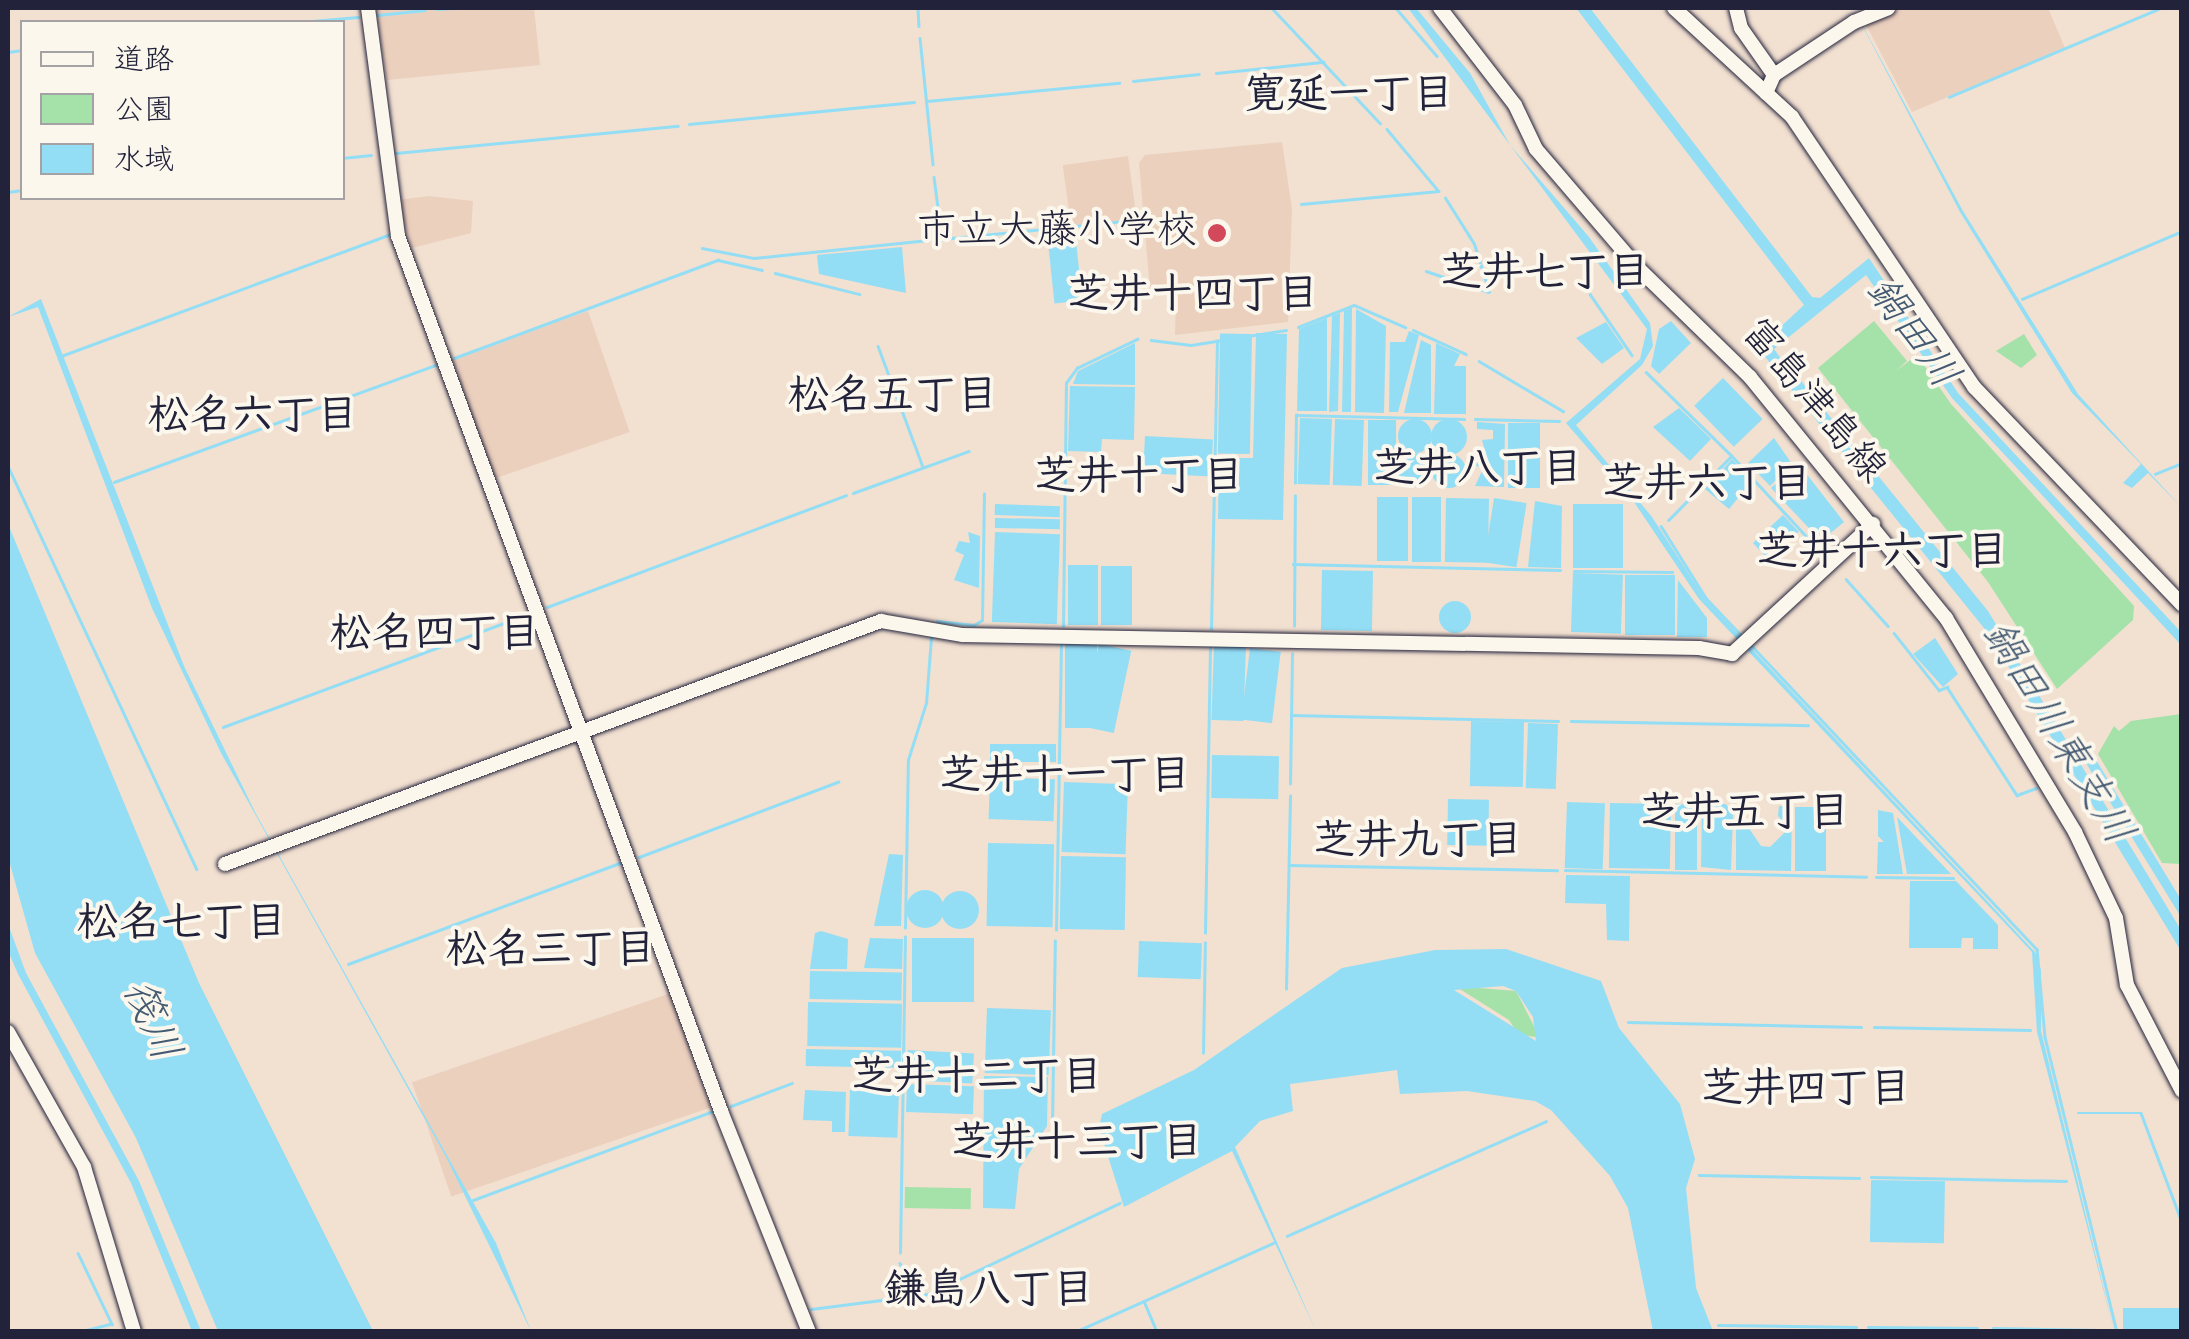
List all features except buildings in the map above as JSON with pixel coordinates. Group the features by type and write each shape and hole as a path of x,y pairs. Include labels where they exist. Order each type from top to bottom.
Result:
{"street":[{"path":"368,8 398,236 585,730 721,1110 809,1332"},
{"name":"富島津島線","path":"1440,8 1515,105 1536,150 1639,269 1710,332 1873,524 1946,618 2074,832 2116,918 2127,984 2182,1091"},
{"path":"1674,8 1792,117 1974,387 2182,604"},
{"path":"1736,8 1741,28 1774,76"},
{"path":"1766,93 1774,76 1861,19 1888,8"},
{"path":"225,864 881,621 962,634 1699,648 1722,654 1747,645 1873,524"},
{"path":"8,1032 84,1167 134,1332"}],"shaded area":[{"path":"376,8 534,8 540,65 387,80"},
{"path":"1903,8 2048,8 2065,48 1912,112 1865,23"},
{"name":"市立大藤小学校","path":"1282,142 1292,209 1288,322 1175,335 1176,288 1150,289 1139,163 1145,155"},
{"path":"1128,156 1137,219 1072,229 1063,165"},
{"path":"429,196 473,201 471,233 412,248 397,200"},
{"path":"588,311 630,432 494,479 452,358"},
{"path":"671,993 710,1107 451,1197 412,1082"}],"green space":[{"path":"1874,321 1907,361 1896,371 1917,355 1951,404 2134,606 2133,620 2057,689 1988,582 1818,368"},
{"path":"2024,334 2037,355 2021,368 1996,351"},
{"path":"2181,714 2181,864 2162,863 2098,754 2114,726 2119,731 2131,721"},
{"path":"1455,986 1516,991 1540,1038 1518,1034 1509,1020"},
{"path":"905,1187 971,1188 971,1209 905,1208"}],"water":[{"path":"1408,8 1416,8 1470,73 1510,145"},
{"path":"1576,8 1590,8 1812,297 1820,298 1869,258 1958,393 2181,632 2181,645 1952,398 1866,275 1774,349 1784,363 1800,351 1805,358 1793,371 1988,611 2181,930 2181,951 1988,633 1758,348 1804,305"},
{"path":"1853,8 1963,211 2078,394 2181,507 2148,473 2132,488 2123,483 2141,464 2072,393 1960,212"},
{"path":"1510,145 1589,237 1650,323 1653,346 1642,365 1576,425 1652,517 1705,599 2035,952 2041,970 2041,1031 2114,1331 2037,1032 2032,952 1699,599 1632,499 1566,423 1640,359 1647,329"},
{"path":"1075,231 1082,301 1054,304 1047,234"},
{"path":"902,247 906,293 819,274 817,255"},
{"path":"41,299 184,666 256,814 496,1243 531,1331 446,1157 221,753 152,608 38,307 8,317"},
{"path":"1352,308 1351,412 1342,412 1344,311"},
{"path":"1356,309 1386,326 1384,413 1355,412"},
{"path":"1340,313 1338,411 1329,412 1332,316"},
{"path":"1327,318 1327,411 1297,411 1299,329"},
{"path":"1671,321 1691,343 1659,374 1651,366 1659,329"},
{"path":"1606,322 1624,348 1602,364 1576,338"},
{"path":"1409,331 1419,335 1398,412 1389,412 1390,342 1405,342"},
{"path":"1220,333 1252,334 1250,454 1218,453"},
{"path":"1256,333 1287,334 1283,520 1218,519 1219,458 1253,458"},
{"path":"1421,340 1431,345 1431,413 1404,413"},
{"path":"1135,343 1135,385 1073,384 1078,371"},
{"path":"1436,343 1460,354 1454,366 1466,366 1466,414 1434,414"},
{"path":"1723,378 1763,419 1734,447 1694,406"},
{"path":"1070,386 1135,387 1134,440 1102,439 1101,452 1068,451"},
{"path":"1679,408 1711,439 1690,461 1653,427"},
{"path":"1300,418 1332,419 1330,485 1298,484"},
{"path":"1335,419 1364,420 1362,486 1333,485"},
{"path":"1415,419 1427,424 1432,436 1427,448 1415,453 1403,448 1398,436 1403,424"},
{"path":"1449,419 1461,425 1467,437 1461,449 1449,455 1437,449 1431,437 1437,425"},
{"path":"1368,420 1396,420 1396,485 1368,485"},
{"path":"1477,422 1505,424 1504,487 1475,486 1484,467 1475,466 1475,454 1486,454 1482,440 1493,439 1493,430 1477,429"},
{"path":"1508,423 1540,423 1540,488 1508,488"},
{"path":"1145,436 1213,440 1211,477 1143,473"},
{"path":"1774,438 1792,464 1770,486 1748,463"},
{"path":"1414,453 1426,458 1431,470 1426,482 1414,487 1402,482 1397,470 1402,458"},
{"path":"1449,454 1461,459 1466,471 1461,483 1449,488 1437,483 1432,471 1437,459"},
{"path":"1732,459 1752,481 1729,509 1705,489"},
{"path":"1798,463 1844,522 1821,541 1771,488"},
{"path":"1377,497 1408,497 1408,561 1377,561"},
{"path":"1412,497 1441,497 1441,562 1412,562"},
{"path":"1446,498 1489,499 1488,563 1445,562"},
{"path":"1494,498 1527,503 1516,567 1484,562"},
{"path":"1535,501 1562,506 1561,568 1528,567"},
{"path":"995,504 1060,506 1060,517 995,515"},
{"path":"1573,504 1623,504 1623,568 1573,568"},
{"path":"1783,515 1799,532 1769,560 1753,543"},
{"path":"995,518 1060,519 1060,529 995,528"},
{"name":"筏川","path":"8,524 199,983 373,1331 218,1331 136,1138 35,953 8,857"},
{"path":"968,532 980,536 979,588 954,580 964,555 955,551 959,541 970,543"},
{"path":"995,532 1060,534 1057,624 992,622"},
{"path":"1068,565 1098,565 1098,625 1068,625"},
{"path":"1101,566 1132,566 1132,625 1101,625"},
{"path":"1322,570 1373,571 1372,631 1321,630"},
{"path":"1573,573 1623,575 1621,634 1571,632"},
{"path":"1625,575 1675,575 1675,635 1625,635"},
{"path":"1678,580 1707,618 1707,637 1677,637"},
{"path":"1455,601 1467,605 1471,617 1467,629 1455,633 1443,629 1439,617 1443,605"},
{"path":"1935,638 1958,674 1943,687 1913,654"},
{"path":"1065,644 1097,644 1097,728 1065,728"},
{"path":"1099,644 1131,651 1114,733 1082,726"},
{"path":"1214,646 1246,647 1243,721 1211,720"},
{"path":"1250,648 1281,652 1272,723 1241,719"},
{"path":"1471,721 1524,722 1523,787 1470,786"},
{"path":"1528,723 1558,724 1556,789 1526,788"},
{"path":"990,744 1056,744 1056,762 990,762"},
{"path":"2090,750 2180,898 2181,917 2081,755"},
{"path":"1212,755 1279,756 1278,799 1211,798"},
{"path":"990,777 1055,779 1053,821 989,819"},
{"path":"1064,782 1128,784 1126,854 1062,852"},
{"path":"1448,799 1489,800 1488,846 1447,845"},
{"path":"1567,802 1605,803 1603,869 1565,868"},
{"path":"1610,803 1671,804 1670,869 1609,868"},
{"path":"1675,804 1697,804 1697,870 1675,870"},
{"path":"1702,804 1726,804 1733,815 1731,870 1701,867"},
{"path":"1779,806 1792,806 1791,871 1736,870 1736,824 1746,824 1761,846 1770,847 1789,828 1778,816"},
{"path":"1795,807 1826,807 1826,871 1795,871"},
{"path":"1878,810 1893,813 1903,874 1877,874 1878,842 1884,842 1878,836"},
{"path":"1897,817 1951,874 1907,874"},
{"path":"988,843 1054,844 1053,927 987,926"},
{"path":"889,854 903,855 901,926 874,926"},
{"path":"1061,856 1126,857 1125,930 1060,929"},
{"path":"1566,875 1630,876 1629,941 1607,940 1606,904 1565,903"},
{"path":"1910,881 1956,881 1998,925 1998,949 1973,949 1973,938 1962,938 1961,948 1909,948"},
{"path":"925,890 938,896 944,909 938,922 925,928 912,922 906,909 912,896"},
{"path":"960,891 973,897 979,910 973,923 960,929 947,923 941,910 947,897"},
{"path":"8,924 26,973 139,1181 201,1331 192,1331 131,1183 18,974 8,951"},
{"path":"821,931 848,939 847,969 810,969 815,933"},
{"path":"870,938 903,939 902,969 864,968"},
{"path":"912,938 974,938 974,1002 912,1002"},
{"path":"1139,941 1202,943 1201,979 1138,977"},
{"path":"1506,949 1601,981 1619,1028 1680,1104 1695,1159 1686,1188 1696,1288 1713,1331 1653,1331 1628,1208 1610,1176 1551,1110 1535,1101 1467,1091 1400,1094 1397,1070 1290,1084 1293,1111 1260,1121 1235,1147 1316,1331 1232,1151 1124,1207 1099,1128 1102,1114 1194,1070 1342,968 1435,950","holes":["1503,986 1516,991 1533,1017 1536,1041 1454,990"]},
{"path":"810,971 902,973 901,1001 810,999"},
{"path":"808,1002 902,1004 901,1048 807,1046"},
{"path":"987,1008 1051,1010 1049,1075 985,1073"},
{"path":"806,1049 901,1051 901,1068 806,1066"},
{"path":"908,1050 974,1053 972,1083 906,1080"},
{"path":"984,1076 1048,1077 1047,1126 1019,1169 1015,1209 983,1208"},
{"path":"907,1084 974,1086 973,1114 906,1112"},
{"path":"805,1090 846,1092 845,1132 832,1132 832,1121 803,1120"},
{"path":"850,1090 899,1092 897,1138 848,1136"},
{"path":"1871,1180 1945,1181 1944,1243 1870,1242"},
{"path":"2123,1308 2181,1308 2181,1332 2123,1332"}],"waterway":[{"path":"436,9 454,8"},
{"path":"918,8 919,26"},
{"path":"1272,8 1380,123"},
{"path":"1396,8 1437,56"},
{"path":"1949,97 2161,8"},
{"path":"378,15 425,10"},
{"path":"323,20 358,17"},
{"path":"920,38 933,164"},
{"path":"8,52 20,50"},
{"path":"1216,73 1323,62"},
{"path":"1133,81 1199,74"},
{"path":"927,101 1119,83"},
{"path":"689,124 914,102"},
{"path":"396,153 678,126"},
{"path":"1301,204 1438,191 1387,130"},
{"path":"345,158 371,155"},
{"path":"934,177 942,239 1135,220"},
{"path":"8,192 20,190"},
{"path":"1426,271 1489,292 1474,244 1445,198"},
{"path":"2022,299 2182,231"},
{"path":"61,356 388,235"},
{"path":"702,248 754,258 928,240"},
{"path":"454,358 718,260 762,270"},
{"path":"775,273 859,294"},
{"path":"1590,294 1632,355"},
{"path":"1298,327 1354,305 1405,327"},
{"path":"1151,340 1191,345 1286,330"},
{"path":"1413,330 1466,354"},
{"path":"1063,626 1066,383 1077,368 1137,339"},
{"path":"1211,629 1217,341"},
{"path":"878,346 923,467"},
{"path":"1479,361 1563,411"},
{"path":"114,482 435,365"},
{"path":"1646,372 1732,456 1669,520"},
{"path":"1295,483 1296,415 1464,419"},
{"path":"1475,419 1559,421"},
{"path":"853,493 969,451"},
{"path":"1733,457 1820,551"},
{"path":"2155,474 2182,463"},
{"path":"8,466 197,869"},
{"path":"937,621 974,625 982,620 984,494"},
{"path":"547,607 846,495"},
{"path":"1294,626 1295,496"},
{"path":"1661,526 1706,598 1743,637"},
{"path":"1293,564 1560,570"},
{"path":"1574,571 1672,572"},
{"path":"1846,579 1888,626"},
{"path":"223,727 528,614"},
{"name":"鍋田川東支川","path":"1894,633 1939,690 1947,687 2017,795 2036,788"},
{"path":"905,928 908,760 926,703 931,638"},
{"path":"1056,930 1061,643"},
{"path":"1752,646 2037,949 2045,1037 2117,1332"},
{"path":"1205,933 1210,647"},
{"path":"1290,784 1292,654"},
{"path":"1291,715 1558,721"},
{"path":"1571,721 1808,725"},
{"path":"639,857 838,782"},
{"path":"1286,989 1290,796"},
{"path":"348,964 620,863"},
{"path":"1289,865 1557,870"},
{"path":"1565,870 1866,877"},
{"path":"1876,877 1953,878"},
{"path":"900,1253 905,937"},
{"path":"1052,1124 1055,941"},
{"path":"1203,1053 1205,943"},
{"path":"1628,1022 1861,1027"},
{"path":"1874,1027 2030,1030"},
{"path":"731,1106 792,1083"},
{"path":"473,1200 711,1112"},
{"path":"2078,1113 2141,1113 2182,1222"},
{"path":"1287,1236 1546,1121"},
{"path":"1699,1175 1859,1178"},
{"path":"1871,1177 2066,1181"},
{"path":"811,1309 928,1294 1120,1203"},
{"path":"1075,1332 1275,1242"},
{"path":"78,1253 112,1324 80,1332"},
{"path":"900,1263 913,1295"},
{"path":"1144,1301 1157,1332"},
{"path":"1718,1325 1856,1327"},
{"path":"1868,1327 1977,1328"},
{"path":"1993,1328 2103,1330"}],"place":[{"name":"市立大藤小学校","path":"1217,233"}],"district":[{"name":"寛延一丁目","path":"1349,97"},
{"name":"芝井七丁目","path":"1545,275"},
{"name":"芝井十四丁目","path":"1193,297"},
{"name":"松名五丁目","path":"893,398"},
{"name":"松名六丁目","path":"253,418"},
{"name":"芝井八丁目","path":"1478,471"},
{"name":"芝井十丁目","path":"1139,479"},
{"name":"芝井六丁目","path":"1707,486"},
{"name":"芝井十六丁目","path":"1882,554"},
{"name":"松名四丁目","path":"435,636"},
{"name":"芝井十一丁目","path":"1065,778"},
{"name":"芝井五丁目","path":"1745,815"},
{"name":"芝井九丁目","path":"1418,843"},
{"name":"松名七丁目","path":"182,925"},
{"name":"松名三丁目","path":"551,952"},
{"name":"芝井十二丁目","path":"977,1079"},
{"name":"芝井四丁目","path":"1806,1091"},
{"name":"芝井十三丁目","path":"1077,1145"},
{"name":"鎌島八丁目","path":"989,1292"}],"water label":[{"name":"鍋田川","path":"1911,334"}]}
